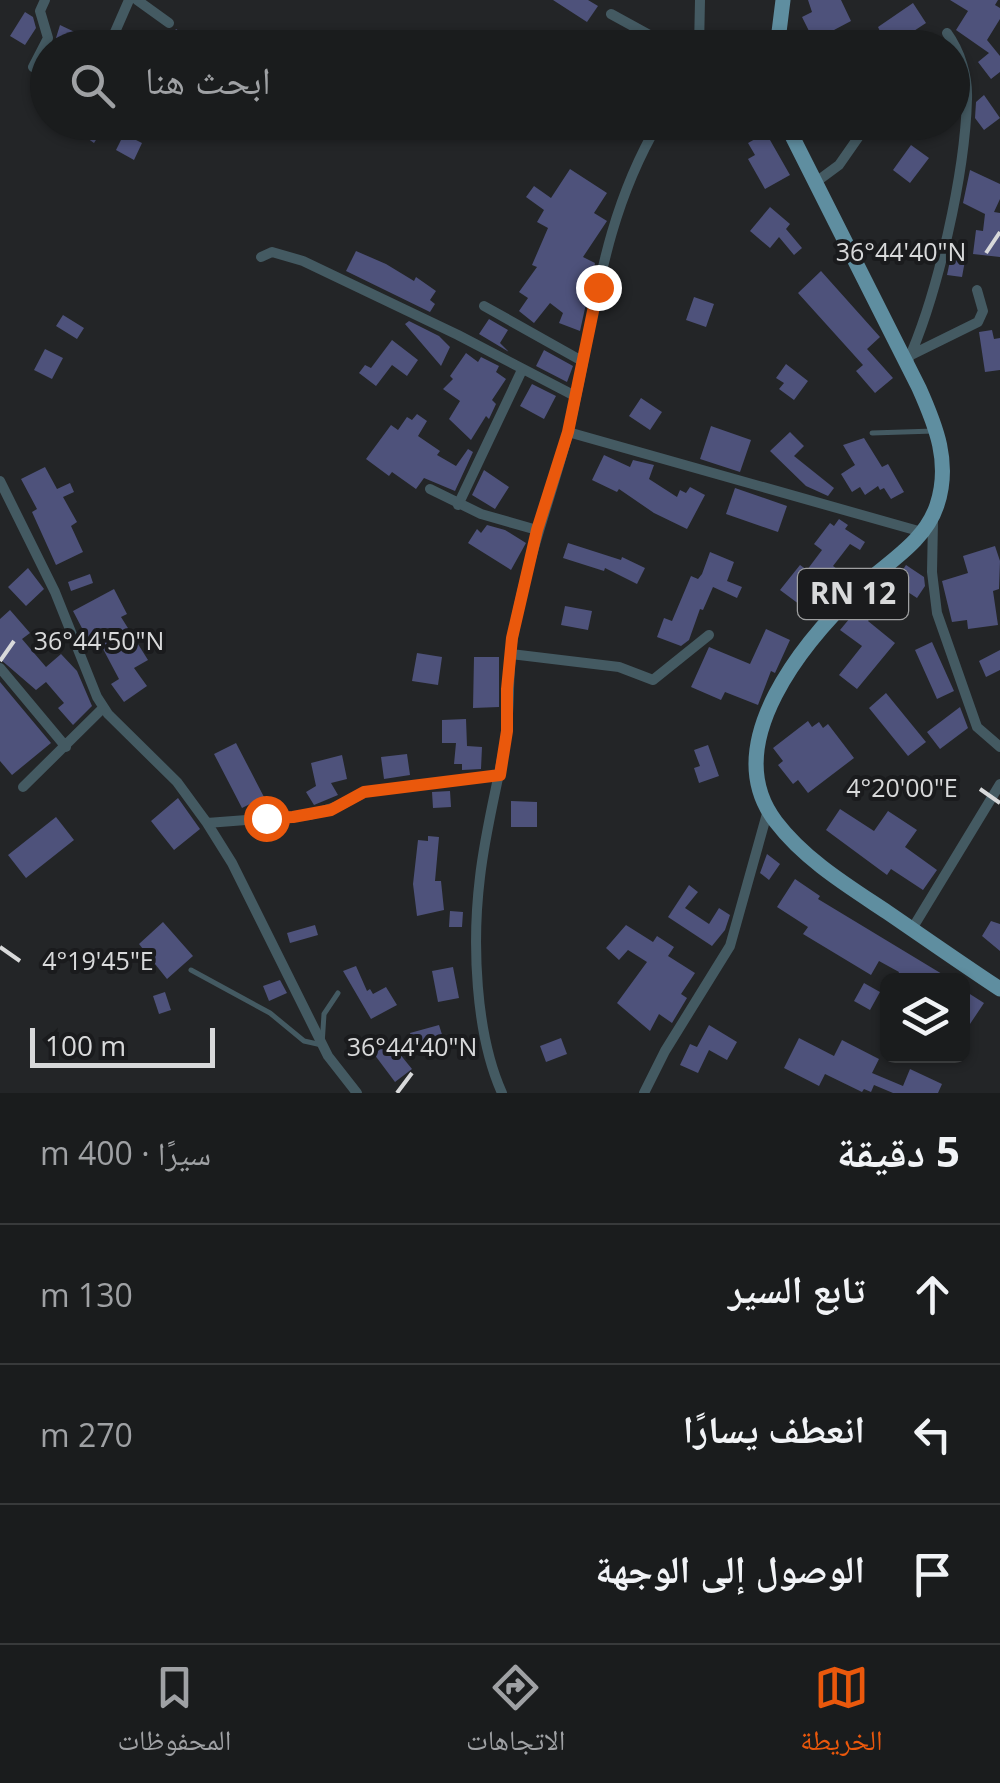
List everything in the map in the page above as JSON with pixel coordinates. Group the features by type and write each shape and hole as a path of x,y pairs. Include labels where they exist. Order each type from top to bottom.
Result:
{"main road":[{"path":"779,30 783,0"},
{"name":"RN 12","path":"794,140 909,359 937,432 943,467 933,514 922,532 836,610 795,664 769,707 757,745 759,780 768,810 804,852 1000,989"}],"street":[{"path":"45,0 40,11 46,30"},
{"path":"116,30 129,0"},
{"path":"136,0 168,23"},
{"path":"699,30 700,0"},
{"path":"611,14 640,30"},
{"path":"502,1093 490,1065 480,1010 477,923 480,874 507,731 511,654 537,530 568,432 608,238 621,198 650,140"},
{"path":"816,182 839,165 857,140"},
{"path":"909,359 931,292 965,140"},
{"path":"261,258 272,252 303,262 458,335 575,396"},
{"path":"909,359 981,320 983,306 977,290"},
{"path":"484,306 582,361"},
{"path":"458,504 522,370"},
{"path":"568,432 922,532"},
{"path":"0,481 104,708 177,782 208,823 232,862 322,1044 357,1093"},
{"path":"430,488 458,504 537,530"},
{"path":"933,514 932,572 937,614 977,727 1000,747"},
{"path":"511,654 619,667 652,680 709,636"},
{"path":"0,668 66,746"},
{"path":"24,787 104,708"},
{"path":"208,823 310,815 342,805 364,792 500,775"},
{"path":"912,929 1000,784"},
{"path":"644,1093 665,1051 730,946 768,810"}],"lane":[{"path":"872,433 937,432"},
{"path":"191,970 270,1014 304,1041 322,1044 324,1014 338,993"}],"building":[{"path":"553,0 588,0 598,6 587,22"},
{"path":"808,0 841,0 851,21 834,30 808,30 802,17 812,12"},
{"path":"950,0 998,0 995,5 1000,8 1000,19 987,40 1000,56 1000,72 991,79 978,62 989,53 970,40 970,30 956,30 968,11"},
{"path":"913,3 926,23 915,30 878,27"},
{"path":"25,12 33,17 36,28 30,30 25,45 10,36"},
{"path":"984,95 1000,118 984,130 975,118 976,102"},
{"path":"121,140 142,143 134,160 116,150"},
{"path":"770,140 790,175 765,189 748,159 755,155 748,143"},
{"path":"911,145 929,158 910,183 893,170"},
{"path":"570,169 607,193 594,213 607,221 583,257 595,263 580,331 559,323 563,313 550,303 534,323 519,311 528,298 519,292 537,267 532,265 548,228 537,222 544,210 526,197 534,186 551,198"},
{"path":"970,170 1000,184 1000,199 994,212 1000,213 1000,257 973,254 976,230 983,231 985,214 963,203"},
{"path":"770,207 790,224 786,229 802,248 794,255 779,237 770,248 750,231"},
{"path":"356,251 414,281 416,277 436,291 430,300 435,304 430,312 346,271"},
{"path":"966,255 962,277 947,275 951,256"},
{"path":"821,271 880,337 867,349 893,378 875,393 856,371 863,365 798,293"},
{"path":"694,297 714,304 706,327 686,320"},
{"path":"63,315 84,328 77,339 56,326"},
{"path":"489,319 508,330 500,343 509,352 479,334"},
{"path":"409,321 439,336 450,347 441,366 405,324"},
{"path":"992,330 994,339 1000,338 1000,370 985,372 979,332"},
{"path":"392,340 418,360 407,376 392,365 376,386 359,373 365,365 371,368"},
{"path":"45,349 63,358 52,379 34,370"},
{"path":"544,350 573,366 567,382 536,366"},
{"path":"466,353 478,362 481,357 499,366 496,372 506,379 492,400 496,404 489,419 486,416 471,440 449,419 460,401 443,389 453,379 450,376"},
{"path":"786,364 808,381 794,400 779,389 784,383 776,378"},
{"path":"532,384 556,396 544,419 520,406"},
{"path":"641,398 662,412 650,430 629,416"},
{"path":"417,414 427,421 418,436 440,451 437,455 456,466 468,449 473,452 455,491 424,478 416,489 366,459 391,425 398,430 407,417 412,420"},
{"path":"711,426 751,440 740,472 700,459"},
{"path":"790,432 804,446 794,456 834,488 828,496 806,486 770,451"},
{"path":"864,438 882,467 888,464 904,492 891,499 878,486 865,495 860,487 852,492 841,474 855,465 843,445"},
{"path":"604,455 630,467 633,460 654,465 649,479 677,497 680,490 686,493 690,487 705,495 687,529 619,489 617,492 592,480"},
{"path":"45,467 57,489 70,483 74,492 63,497 77,522 71,526 83,552 56,565 32,512 37,509 21,479"},
{"path":"484,470 509,487 495,509 472,495"},
{"path":"735,488 787,506 778,532 726,514"},
{"path":"839,519 848,525 845,529 865,542 860,550 850,544 833,566 841,572 811,613 780,590 800,565 807,570 822,550 814,544 830,523 834,526"},
{"path":"487,525 505,530 526,543 511,570 468,543 477,529 481,533"},
{"path":"568,543 621,560 622,557 645,568 637,584 605,568 604,571 563,558"},
{"path":"995,546 1000,561 999,589 993,591 998,625 968,629 967,620 952,622 942,581 968,573 963,556"},
{"path":"710,552 734,562 727,581 742,587 737,598 713,587 689,640 681,646 657,637 664,618 672,621 691,576 698,579 702,574"},
{"path":"906,565 924,577 925,586 917,598 894,583"},
{"path":"28,568 44,589 26,606 8,587"},
{"path":"90,574 93,583 71,591 68,582"},
{"path":"114,589 127,614 121,617 148,660 134,668 147,686 124,702 111,684 119,679 102,647 94,651 73,611"},
{"path":"870,594 881,603 868,621 895,643 857,689 839,675 862,646 840,630"},
{"path":"565,606 592,611 588,630 561,625"},
{"path":"10,610 30,633 22,639 46,667 61,654 77,671 92,706 73,725 58,708 64,703 46,682 36,690 0,659 0,619"},
{"path":"766,629 790,640 775,673 771,671 758,705 725,692 721,700 691,687 709,647 750,664"},
{"path":"932,642 954,691 937,699 915,650"},
{"path":"1000,650 1000,670 986,677 979,661"},
{"path":"417,653 442,657 438,685 412,681"},
{"path":"474,657 499,657 499,707 473,708"},
{"path":"0,682 51,743 12,775 0,761"},
{"path":"886,693 926,742 908,756 869,708"},
{"path":"960,707 968,728 940,749 927,732"},
{"path":"466,719 467,746 482,747 481,769 462,770 462,764 454,764 456,743 442,743 442,720"},
{"path":"808,721 812,727 819,722 823,728 828,724 854,758 808,793 798,780 793,784 778,765 783,761 773,748"},
{"path":"236,743 264,797 242,808 214,754"},
{"path":"708,745 719,776 699,783 694,768 700,766 694,750"},
{"path":"407,754 410,775 384,779 381,757"},
{"path":"342,755 347,779 331,783 338,795 314,805 306,792 316,786 311,763"},
{"path":"450,791 451,807 433,808 432,792"},
{"path":"178,798 200,829 174,850 151,821"},
{"path":"511,801 537,802 537,827 511,827"},
{"path":"840,809 874,831 888,811 917,830 905,847 937,870 923,890 891,869 887,875 826,830"},
{"path":"56,817 74,840 26,878 8,855"},
{"path":"428,836 439,837 435,881 441,881 444,910 417,916 413,884 418,840 428,841"},
{"path":"767,854 780,864 769,880 760,873"},
{"path":"795,879 820,896 818,899 940,973 899,973 879,961 871,975 803,934 808,927 777,907"},
{"path":"689,885 698,892 685,908 709,924 719,908 730,915 725,930 712,946 668,917"},
{"path":"450,911 463,912 462,927 449,927"},
{"path":"991,921 1000,924 1000,951 982,936"},
{"path":"163,922 193,956 167,979 139,944"},
{"path":"315,925 318,935 290,943 287,933"},
{"path":"626,925 653,942 657,936 674,947 668,956 695,973 681,994 687,998 672,1023 659,1014 650,1031 617,1003 647,962 628,950 619,960 606,948"},
{"path":"356,966 367,991 370,989 373,994 386,987 397,1005 371,1019 343,971"},
{"path":"453,967 459,998 438,1002 432,971"},
{"path":"280,980 287,993 269,1001 263,986"},
{"path":"864,983 880,992 870,1010 854,1001"},
{"path":"165,992 171,1010 159,1014 153,996"},
{"path":"970,994 984,1003 970,1024"},
{"path":"439,1025 445,1044 416,1053 410,1033"},
{"path":"709,1025 737,1042 727,1060 709,1050 698,1073 680,1065 690,1044 697,1047"},
{"path":"561,1038 567,1054 546,1062 540,1046"},
{"path":"799,1038 834,1056 842,1040 879,1059 872,1073 903,1086 910,1069 942,1084 938,1093 893,1093 874,1085 871,1092 862,1092 825,1074 819,1086 784,1068"},
{"path":"390,1042 412,1069 395,1082 374,1054"}],"route":[{"path":"266,818 331,810 364,792 500,775 507,731 512,638 537,530 568,432 598,287"}]}
